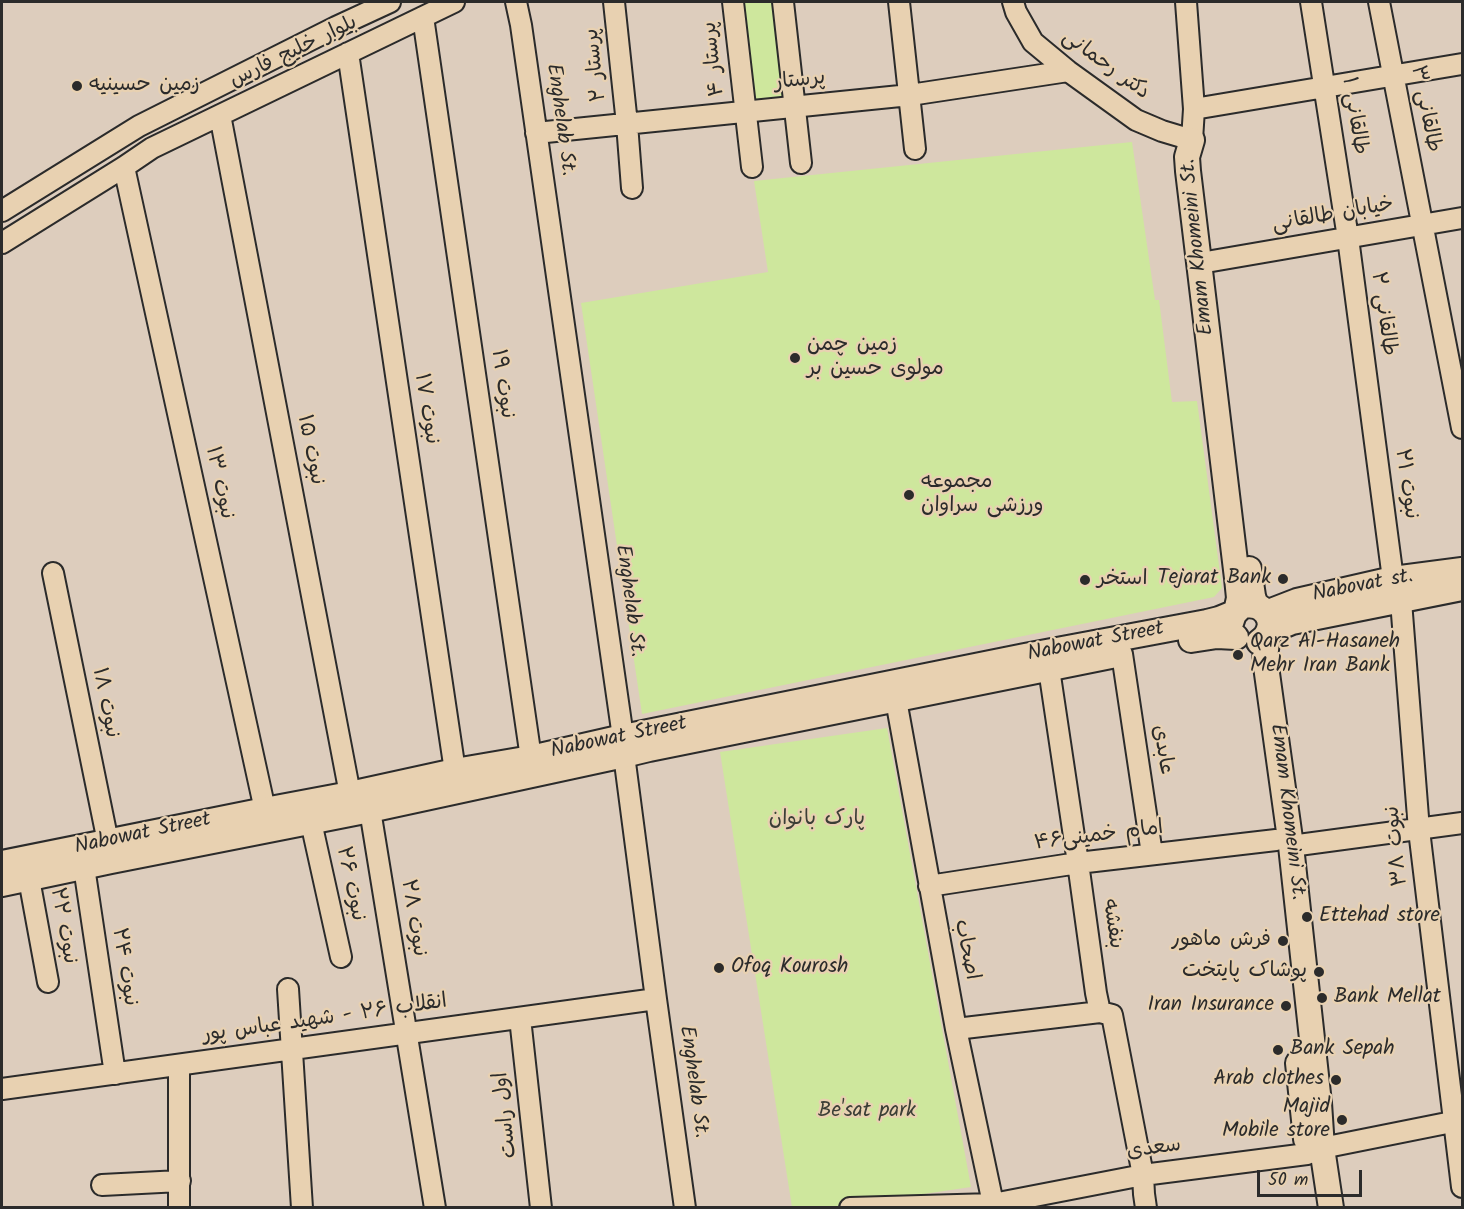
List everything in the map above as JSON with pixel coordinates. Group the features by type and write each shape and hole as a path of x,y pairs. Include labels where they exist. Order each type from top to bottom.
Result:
{"main road":[{"name":"Emam Khomeini St.","path":"1192,140 1200,162 1205,262 1239,598 1231,624 1232,631 1253,659 1284,843"},
{"name":"Emam Khomeini St.","path":"1205,262 1252,590 1255,603 1265,618 1265,659 1315,1151 1316,1208"},
{"name":"Nabovat st.","path":"1265,618 1292,622 1462,570"},
{"name":"Nabovat st.","path":"1397,590 1462,588"},
{"name":"Nabowat Street","path":"2,863 110,851 311,822 360,802 455,771 624,746 649,749 894,691 1025,656 1213,621 1227,617 1248,605 1255,606 1265,618 1265,638 1253,644 1217,636 1049,669 894,691"},
{"name":"Nabowat Street","path":"2,884 84,867 110,851 265,810 360,802 624,746"},
{"name":"Emam Khomeini St.","path":"1315,1151 1331,1208"}],"street":[{"name":"بلوار خلیج فارس","path":"2,211 139,126 390,2"},
{"name":"بلوار خلیج فارس","path":"2,243 152,148 454,2"},
{"name":"Enghelab St.","path":"516,2 624,746 685,1208"},
{"name":"پرستار ۲","path":"614,2 632,188"},
{"name":"پرستار ۴","path":"733,2 752,167"},
{"path":"783,2 801,163"},
{"path":"899,2 915,149"},
{"name":"دکتر رحمانی","path":"1014,2 1016,12 1033,42 1068,72 1136,120 1192,140"},
{"path":"1186,2 1194,109 1192,140"},
{"name":"طالقانی ۱","path":"1311,2 1348,238"},
{"name":"طالقانی ۳","path":"1379,2 1462,428"},
{"name":"نبوت ۱۹","path":"423,16 531,758"},
{"name":"نبوت ۱۷","path":"348,53 455,771"},
{"path":"1194,109 1462,64"},
{"name":"پرستار","path":"536,133 910,95 1068,72"},
{"name":"نبوت ۱۵","path":"220,115 360,802"},
{"name":"نبوت ۱۳","path":"124,167 265,810"},
{"name":"خیابان طالقانی","path":"1205,262 1462,218"},
{"name":"طالقانی ۲","path":"1348,238 1369,396"},
{"name":"نبوت ۲۱","path":"1369,396 1397,590"},
{"name":"نبوت ۱۸","path":"53,573 110,851"},
{"name":"نبوت ۳۸","path":"1397,590 1419,830 1458,1121 1462,1187"},
{"name":"عابدی","path":"1122,654 1152,854"},
{"name":"بنفشه","path":"1049,669 1096,993 1100,1012 1112,1015 1143,1175"},
{"name":"اصحاب","path":"894,691 956,1029 994,1206"},
{"name":"نبوت ۲۸","path":"360,802 407,1033 435,1208"},
{"name":"نبوت ۲۶","path":"311,822 340,957"},
{"name":"امام خمینی۴۶","path":"929,886 1152,854 1419,830 1462,824"},
{"name":"نبوت ۲۴","path":"84,867 115,1074"},
{"name":"نبوت ۲۲","path":"29,879 48,982"},
{"path":"288,989 302,1208"},
{"name":"انقلاب ۲۶ - شهید عباس پور","path":"2,1089 656,999"},
{"path":"956,1029 1100,1012"},
{"name":"اول راست","path":"520,1018 541,1208"},
{"path":"179,1065 179,1208"},
{"name":"سعدی","path":"854,1207 994,1206 1143,1175 1315,1151 1458,1121"},
{"path":"1143,1175 1146,1208"},
{"path":"102,1185 180,1181"}],"green space":[{"path":"740,2 776,2 788,97 751,100"},
{"name":"مجموعه ورزشی سراوان","path":"1132,142 1155,300 1159,300 1172,402 1197,401 1222,588 1214,597 642,714 581,303 768,272 754,181"},
{"name":"Be'sat park","path":"887,728 971,1187 836,1207 792,1207 720,752"}],"place":[{"name":"زمین حسینیه","path":"77,86"},
{"name":"زمین چمن مولوی حسین بر","path":"795,358"},
{"name":"مجموعه ورزشی سراوان","path":"909,495"},
{"name":"Tejarat Bank","path":"1283,579"},
{"name":"استخر","path":"1085,580"},
{"name":"Qarz Al-Hasaneh Mehr Iran Bank","path":"1238,655"},
{"name":"Ettehad store","path":"1307,917"},
{"name":"فرش ماهور","path":"1283,941"},
{"name":"Ofoq Kourosh","path":"719,968"},
{"name":"پوشاک پایتخت","path":"1319,972"},
{"name":"Bank Mellat","path":"1322,998"},
{"name":"Iran Insurance","path":"1286,1006"},
{"name":"Bank Sepah","path":"1278,1050"},
{"name":"Arab clothes","path":"1336,1080"},
{"name":"Majid Mobile store","path":"1342,1120"}],"park label":[{"name":"پارک بانوان","path":"817,820"}]}
